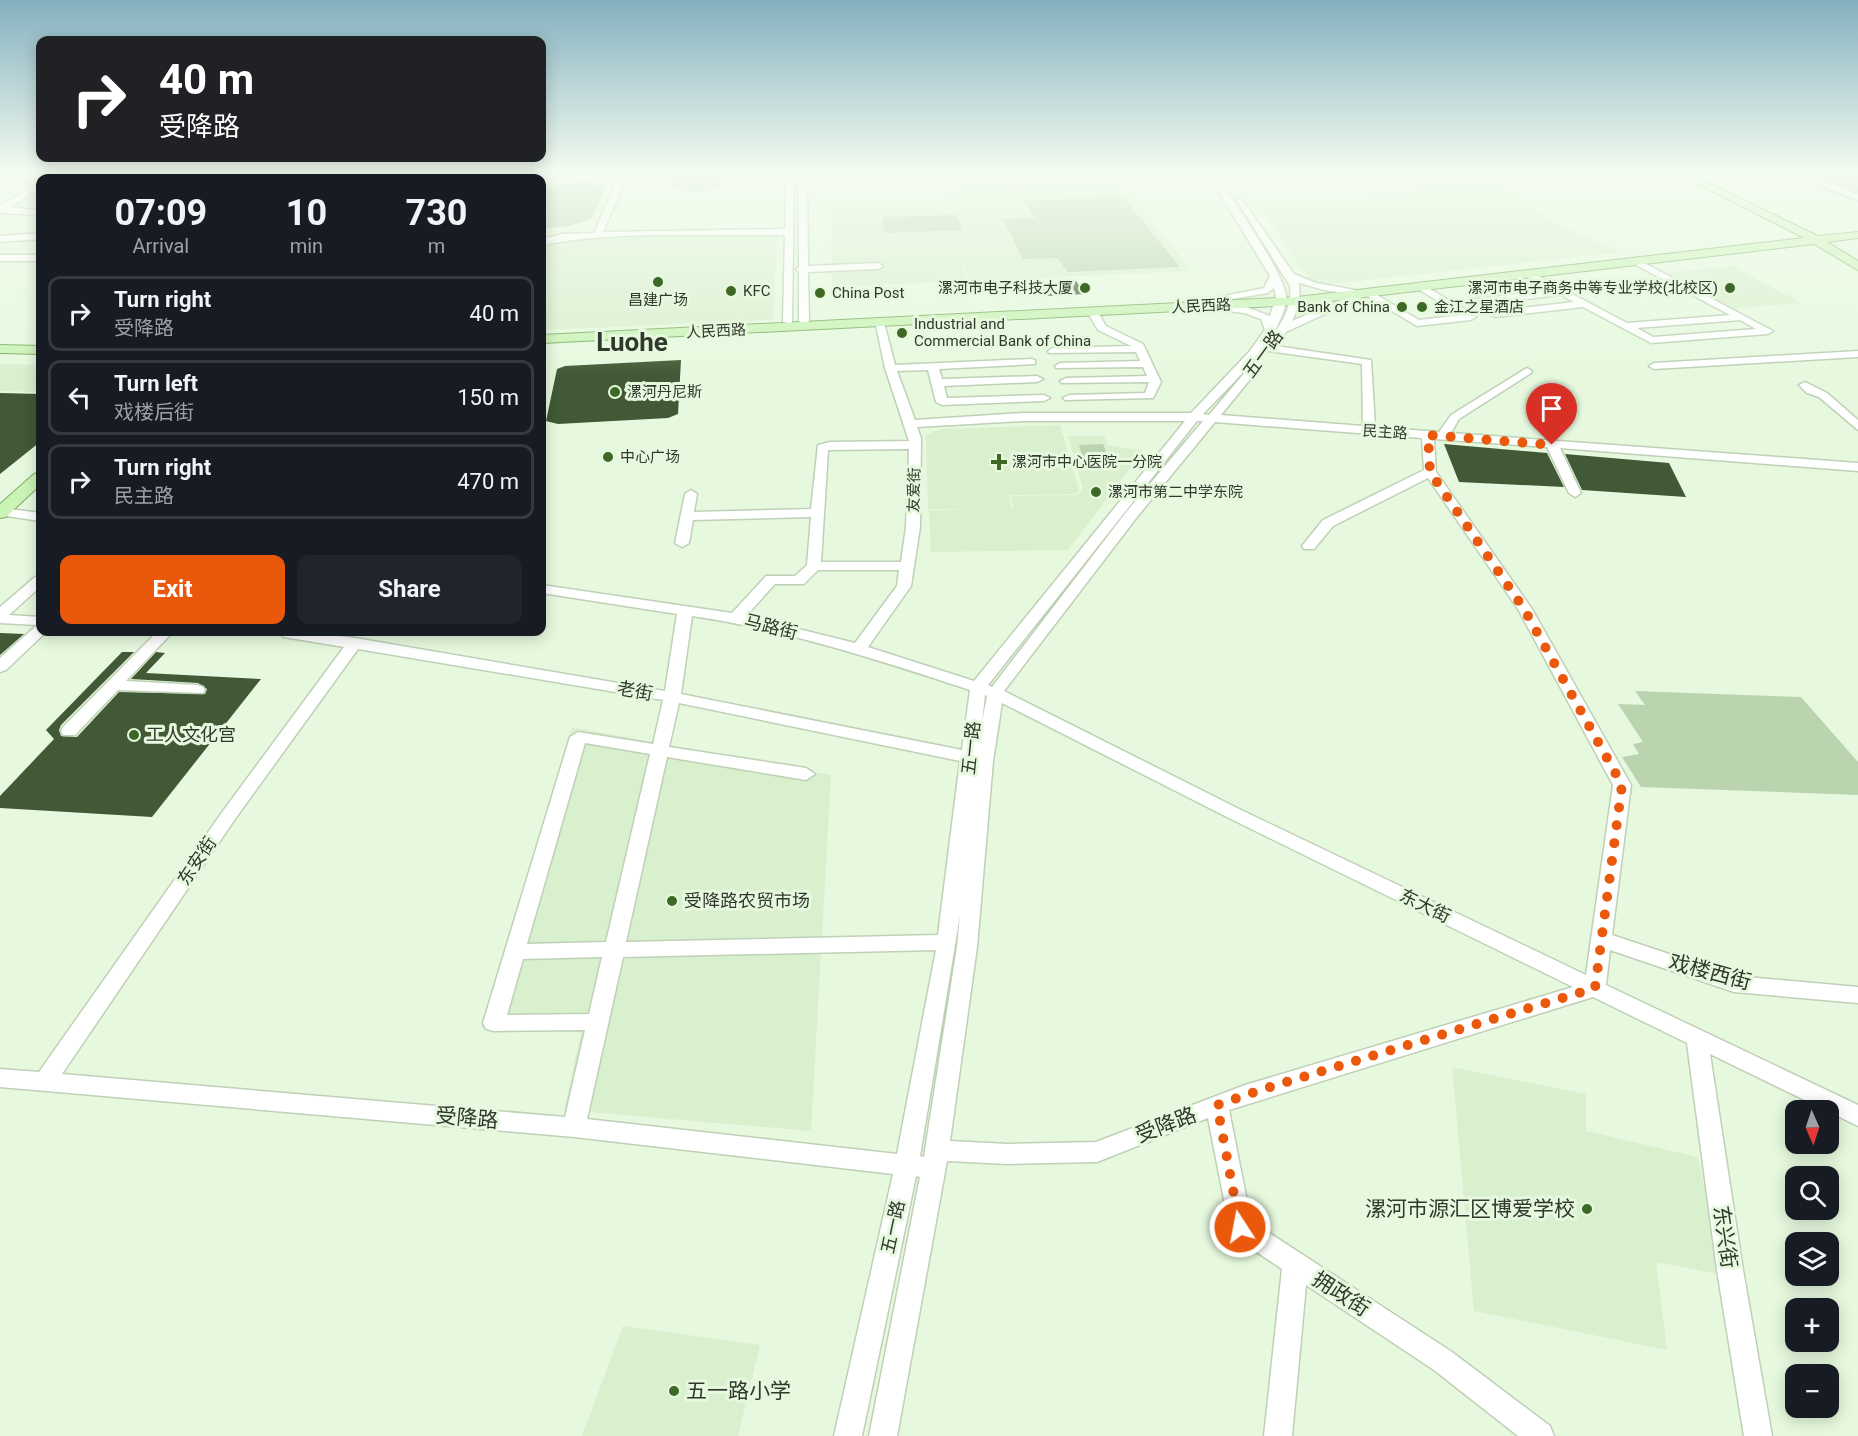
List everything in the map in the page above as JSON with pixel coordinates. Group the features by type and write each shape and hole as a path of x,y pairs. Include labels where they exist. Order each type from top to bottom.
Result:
{"main road":[{"name":"人民西路","path":"1360,294 1755,241"},
{"name":"人民西路","path":"546,333 804,318 1289,299 1360,294 1788,241"},
{"path":"1825,241 1854,257"},
{"path":"1853,241 1850,246 1858,266"},
{"path":"1737,248 1810,248 1854,257"},
{"name":"人民西路","path":"546,339 879,323 1206,302"},
{"path":"0,342 36,344"},
{"path":"0,349 36,350"},
{"path":"1,508 36,469"},
{"path":"1,508 36,480"}],"street":[{"path":"788,241 788,319"},
{"path":"802,241 804,318"},
{"path":"1253,241 1289,299"},
{"path":"1268,241 1291,276 1310,284 1360,294 1417,323 1471,317 1421,287"},
{"path":"0,258 36,258"},
{"path":"1529,274 1651,340 1768,331 1635,261"},
{"path":"801,269 878,267"},
{"path":"1206,302 1268,290 1275,276"},
{"path":"1289,299 1291,276"},
{"path":"1474,302 1562,292"},
{"path":"1274,336 1360,294"},
{"name":"五一路","path":"848,1436 906,1166 947,942 986,690 1253,354 1274,336 1289,299"},
{"path":"1206,302 1257,314 1269,321 1274,336"},
{"path":"1495,314 1583,304"},
{"path":"1069,398 1149,396 1154,379 1139,346 1102,328 1092,311"},
{"path":"1624,326 1741,317"},
{"name":"友爱街","path":"859,649 904,586 913,527 915,446 912,424 890,368 879,323"},
{"path":"1274,336 1367,362 1369,431"},
{"path":"1053,351 1140,349"},
{"path":"1654,366 1858,354"},
{"path":"890,368 1031,362"},
{"path":"1060,366 1147,364"},
{"path":"933,366 942,402 1044,399"},
{"path":"1527,371 1455,417 1435,436 1430,472 1524,609 1622,785 1595,988"},
{"path":"1066,381 1154,379"},
{"path":"937,383 1037,380"},
{"path":"1805,385 1811,391 1823,395 1858,426"},
{"name":"民主路","path":"912,424 1023,417 1202,418 1858,467"},
{"path":"1552,445 1575,493"},
{"path":"736,618 771,579 799,581 814,566 822,448 915,446"},
{"path":"1309,546 1328,523 1430,472"},
{"path":"682,543 691,494"},
{"path":"1,508 36,517"},
{"path":"687,516 817,513"},
{"path":"814,566 908,566"},
{"path":"0,617 36,584"},
{"name":"马路街","path":"546,590 736,618 859,649 986,690"},
{"path":"574,1127 672,697 685,610"},
{"path":"0,617 36,621"},
{"path":"0,667 36,633"},
{"path":"69,731 161,636"},
{"name":"老街","path":"310,636 672,697 977,759"},
{"name":"东安街","path":"45,1082 229,814 355,643"},
{"path":"113,685 197,690"},
{"name":"东大街","path":"986,690 1235,814 1858,1116"},
{"path":"599,1022 494,1023 578,737 806,774"},
{"name":"五一路","path":"883,1436 935,1159 968,947 977,759"},
{"name":"戏楼西街","path":"1601,939 1734,984 1858,995"},
{"path":"515,952 947,942"},
{"name":"受降路","path":"0,1078 574,1127 906,1166 935,1159 1008,1154 1097,1152 1245,1094 1595,988"},
{"name":"东兴街","path":"1697,1038 1730,1270 1758,1436"},
{"name":"拥政街","path":"1217,1105 1240,1227 1443,1361 1540,1436"},
{"path":"1278,1436 1295,1264"}],"shaded area":[{"name":"昌建广场","path":"557,241 777,241 773,320 546,330 546,243"},
{"path":"831,241 1169,241 1192,271 970,281 957,248 968,281 832,287"},
{"path":"1014,241 1159,241 1180,267 1068,272 1057,258 1023,259"},
{"path":"1283,241 1595,241 1620,252 1331,284 1311,282"},
{"name":"漯河市电子商务中等专业学校(北校区)","path":"1733,266 1801,303 1726,309 1656,274"},
{"path":"0,364 36,365 36,392 0,391"},
{"path":"1060,425 1079,490 1076,494 1009,495 1011,509 1013,508 1011,496 1078,495 1083,489 1068,436 1104,436 1108,445 1143,451 1068,550 931,552 929,510 992,509 928,509 926,435 940,429"},
{"path":"1103,444 1111,465 1085,466 1079,445"},
{"path":"1635,691 1801,697 1858,762 1858,795 1641,787 1622,757 1639,754 1633,744 1643,742 1618,704 1645,705"},
{"name":"受降路农贸市场","path":"572,727 831,775 811,1131 564,1110 582,1027 481,1027"},
{"name":"漯河市源汇区博爱学校","path":"1452,1067 1586,1094 1586,1131 1698,1157 1722,1275 1656,1262 1667,1350 1474,1311"},
{"name":"五一路小学","path":"623,1326 760,1345 738,1436 582,1436"}],"building":[{"path":"1076,281 1085,294 1047,296 1039,283"},
{"name":"漯河丹尼斯","path":"681,360 678,414 668,418 558,424 546,421 557,369 565,366"},
{"path":"0,393 36,394 36,445 0,474"},
{"path":"1444,444 1547,453 1564,487 1459,482"},
{"path":"1565,454 1669,463 1686,497 1582,490"},
{"path":"0,633 24,634 0,655"},
{"name":"工人文化宫","path":"122,652 134,652 61,725 59,730 61,736 77,737 119,692 205,694 207,689 198,683 131,679 156,652 165,653 146,673 261,679 152,817 0,808 0,796 54,739 46,730"}],"place":[{"name":"昌建广场","path":"658,282"},
{"name":"漯河市电子科技大厦","path":"1085,288"},
{"name":"漯河市电子商务中等专业学校(北校区)","path":"1730,288"},
{"name":"KFC","path":"731,291"},
{"name":"China Post","path":"820,293"},
{"name":"Bank of China","path":"1402,307"},
{"name":"金江之星酒店","path":"1422,307"},
{"name":"Industrial and Commercial Bank of China","path":"902,333"},
{"name":"漯河丹尼斯","path":"615,392"},
{"name":"中心广场","path":"608,457"},
{"name":"漯河市中心医院一分院","path":"999,462"},
{"name":"漯河市第二中学东院","path":"1096,492"},
{"name":"工人文化宫","path":"134,735"},
{"name":"受降路农贸市场","path":"672,901"},
{"name":"漯河市源汇区博爱学校","path":"1587,1209"},
{"name":"五一路小学","path":"674,1391"}],"district":[{"name":"Luohe","path":"632,342"}],"route":[{"path":"1240,1227 1217,1105 1245,1094 1595,988 1622,785 1524,609 1430,472 1428,435 1552,445"}]}
